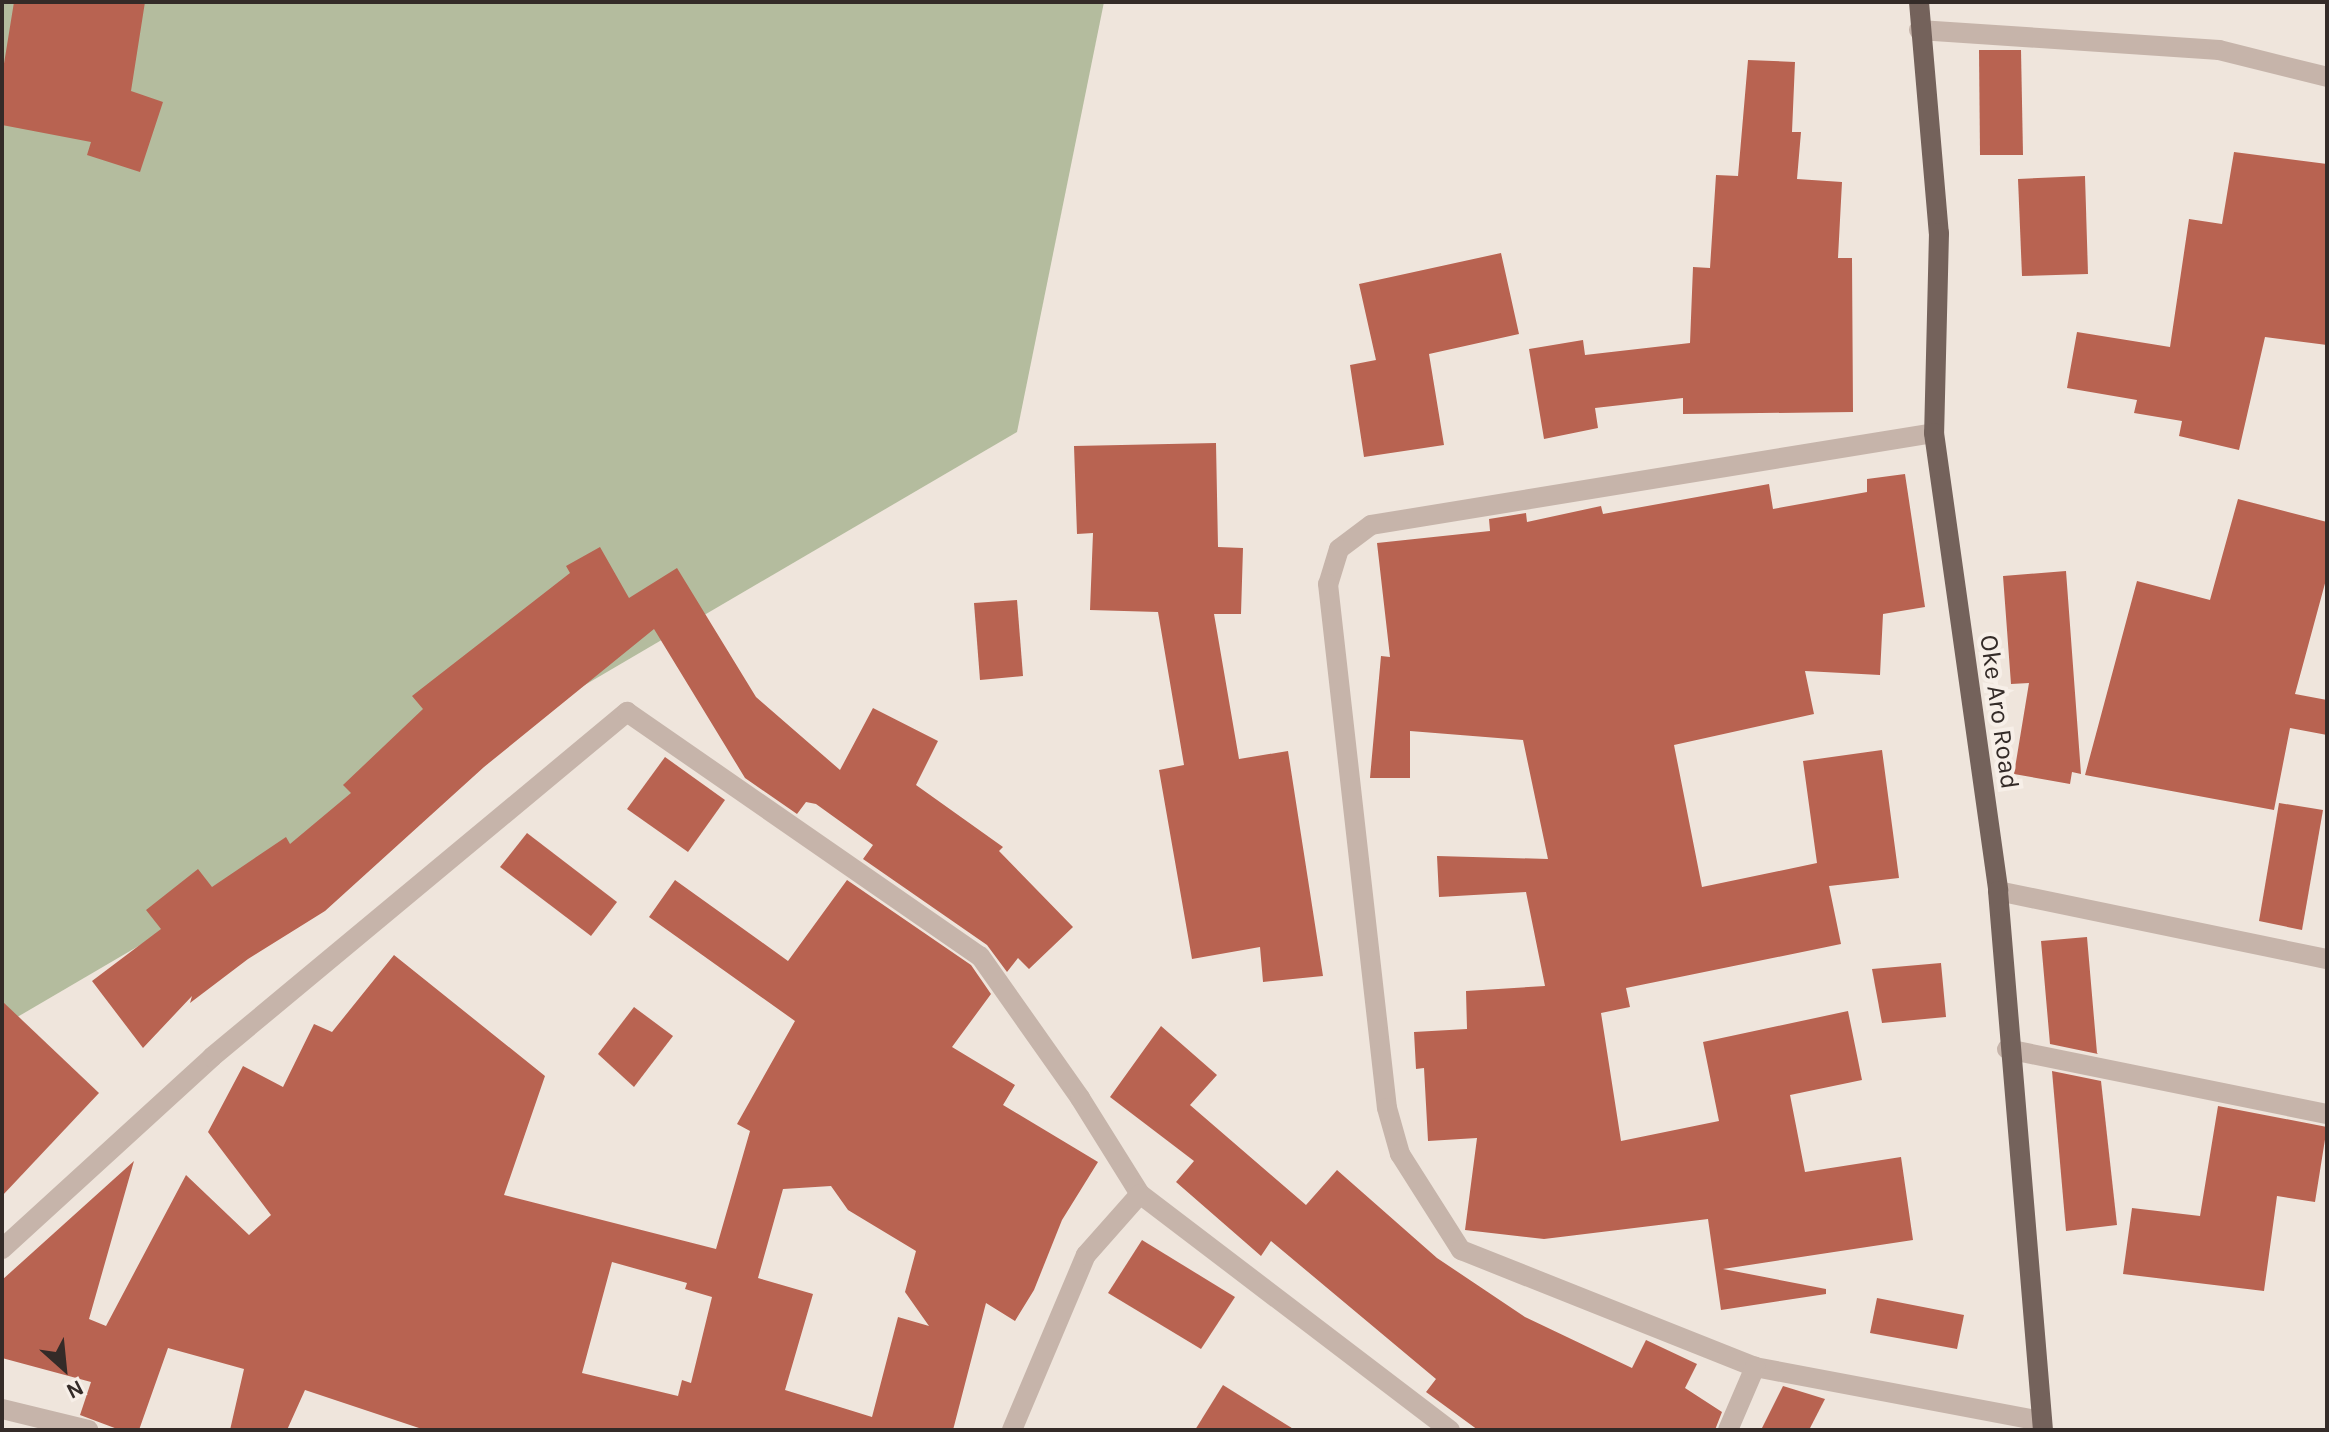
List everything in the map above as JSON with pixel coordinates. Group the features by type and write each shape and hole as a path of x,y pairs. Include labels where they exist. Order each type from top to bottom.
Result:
{"main road":[{"name":"Oke Aro Road","path":"1919,2 1919,30 1939,233 1934,433 1998,891 2007,1049 2042,1426"}],"street":[{"path":"1919,30 2219,50 2327,77"},
{"path":"1934,433 1371,525 1339,549 1328,584 1387,1108 1400,1154 1461,1250 1755,1367 2042,1426"},
{"path":"2,1249 212,1057 627,712 980,956 1080,1098 1140,1194 1450,1430"},
{"path":"1998,891 2327,959"},
{"path":"2007,1049 2327,1114"},
{"path":"1012,1430 1086,1255 1140,1194"},
{"path":"1728,1430 1755,1367"},
{"path":"2,1409 88,1430"}],"green space":[{"path":"2,2 1104,2 1017,432 2,1026"}],"building":[{"path":"14,2 145,2 131,91 163,102 140,172 87,155 91,142 2,125 2,76"},
{"path":"1979,50 2021,50 2023,155 1980,155"},
{"path":"1748,60 1795,62 1792,132 1801,132 1797,179 1842,182 1838,258 1852,258 1853,412 1683,414 1683,398 1595,408 1598,428 1544,439 1529,349 1583,340 1585,355 1690,343 1693,267 1710,268 1716,175 1738,176"},
{"path":"2234,152 2327,164 2327,345 2265,337 2239,450 2179,436 2182,421 2134,413 2137,400 2067,388 2077,332 2170,347 2189,219 2222,224"},
{"path":"2085,176 2088,274 2022,276 2018,179"},
{"path":"1501,253 1519,334 1429,354 1444,445 1364,457 1350,365 1376,360 1359,284"},
{"path":"1216,443 1218,547 1243,548 1241,614 1214,614 1239,759 1288,751 1323,976 1263,982 1260,947 1192,959 1159,770 1184,765 1158,612 1090,610 1093,533 1077,534 1074,446"},
{"path":"1905,474 1925,607 1883,614 1880,675 1805,671 1814,714 1674,745 1702,887 1817,863 1803,761 1882,750 1899,878 1829,886 1841,944 1626,988 1630,1007 1601,1013 1621,1141 1719,1121 1703,1042 1848,1011 1862,1080 1790,1095 1805,1172 1901,1157 1913,1240 1723,1269 1826,1289 1826,1294 1721,1310 1708,1219 1544,1239 1465,1230 1477,1138 1428,1141 1424,1068 1416,1069 1414,1032 1467,1029 1466,991 1545,986 1526,892 1439,897 1437,856 1548,859 1523,740 1410,731 1410,778 1370,778 1381,656 1390,657 1377,543 1490,531 1489,519 1526,513 1527,522 1601,506 1603,514 1769,484 1773,509 1867,492 1867,479"},
{"path":"2238,499 2327,522 2327,576 2295,694 2327,700 2327,735 2290,728 2274,810 2085,775 2137,581 2210,600"},
{"path":"600,547 629,598 677,568 756,697 840,770 873,708 938,741 916,785 1003,847 999,851 1073,927 1029,969 1018,958 1007,972 987,945 863,859 873,845 816,804 806,802 797,814 745,778 654,629 484,767 325,911 248,959 190,1003 192,996 143,1048 92,981 161,929 146,910 198,869 212,887 286,837 290,844 351,793 343,785 423,709 412,696 570,573 566,566"},
{"path":"2066,571 2081,774 2072,772 2070,784 2014,774 2029,683 2011,684 2003,576"},
{"path":"1017,600 1023,676 980,680 974,603"},
{"path":"665,757 725,800 688,852 627,809"},
{"path":"2279,803 2323,810 2302,930 2259,921"},
{"path":"527,833 617,902 591,936 500,867"},
{"path":"675,880 788,961 847,880 971,965 991,994 952,1047 1015,1085 1003,1105 1098,1162 1062,1220 1034,1290 1015,1321 986,1303 953,1430 425,1430 305,1390 287,1430 230,1430 244,1369 168,1348 139,1430 120,1430 80,1415 91,1382 2,1358 2,1280 134,1161 89,1319 106,1326 186,1175 249,1235 271,1215 208,1132 243,1066 283,1087 314,1024 332,1032 394,955 545,1076 504,1195 716,1249 750,1131 737,1124 795,1021 649,917","holes":["831,1186 848,1210 916,1251 905,1292 929,1326 898,1317 872,1417 785,1390 813,1294 758,1278 783,1189","612,1262 687,1283 685,1289 712,1297 691,1383 682,1380 678,1396 582,1373"]},
{"path":"2087,937 2098,1054 2050,1044 2041,941"},
{"path":"1941,963 1946,1017 1882,1023 1872,969"},
{"path":"2,1001 99,1093 2,1196"},
{"path":"634,1007 673,1036 634,1087 598,1054"},
{"path":"1161,1026 1217,1075 1190,1105 1306,1205 1337,1170 1437,1258 1525,1317 1632,1368 1646,1340 1697,1364 1685,1388 1722,1412 1715,1430 1478,1430 1426,1392 1436,1379 1271,1241 1261,1256 1176,1182 1194,1161 1110,1097"},
{"path":"2052,1071 2101,1081 2117,1225 2066,1231"},
{"path":"2218,1106 2327,1127 2315,1202 2277,1196 2264,1291 2123,1274 2132,1208 2200,1216"},
{"path":"1142,1240 1235,1297 1201,1349 1108,1293"},
{"path":"1877,1298 1964,1315 1957,1349 1870,1333"},
{"path":"1223,1385 1295,1430 1195,1430"},
{"path":"1783,1386 1825,1399 1809,1430 1761,1430"}]}
